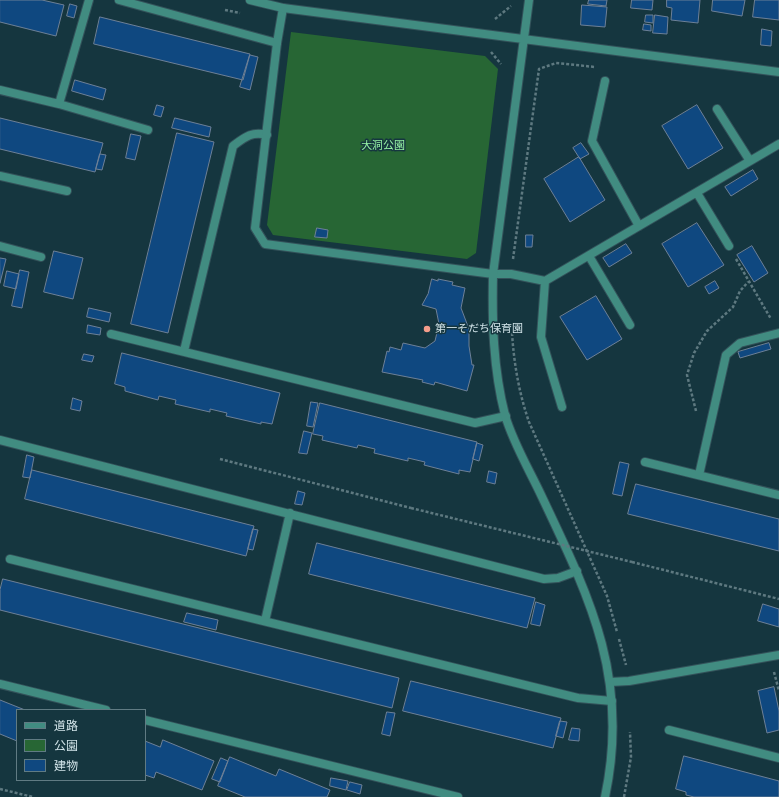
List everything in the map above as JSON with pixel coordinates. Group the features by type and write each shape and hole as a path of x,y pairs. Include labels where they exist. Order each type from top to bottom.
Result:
{"street":[{"path":"59,104 89,0"},
{"path":"119,0 277,42"},
{"path":"250,0 283,8 779,72"},
{"path":"529,0 494,274 492,312 494,352 506,416 577,571 595,616 610,682 614,733 612,766 605,797"},
{"path":"283,8 277,42 255,228 265,244 494,274 511,274 545,281 779,144"},
{"path":"606,80 592,141 639,226"},
{"path":"0,90 59,104 148,130"},
{"path":"717,109 750,161"},
{"path":"184,351 233,146 246,135 258,133 267,135"},
{"path":"0,176 67,191"},
{"path":"697,193 728,246"},
{"path":"0,246 41,257"},
{"path":"589,256 630,325"},
{"path":"545,281 540,337 562,407"},
{"path":"699,475 726,354 740,343 779,333"},
{"path":"111,334 475,423 506,416"},
{"path":"0,440 544,580 558,578 577,571"},
{"path":"646,462 779,495"},
{"path":"265,621 290,514"},
{"path":"10,559 578,698 612,701"},
{"path":"610,682 629,681 779,655"},
{"path":"0,684 102,709"},
{"path":"146,720 458,797"},
{"path":"669,730 779,758"}],"path":[{"path":"728,246 775,325"},
{"path":"220,459 779,599"},
{"path":"773,671 779,691"},
{"path":"624,797 631,757 630,729"},
{"path":"0,789 32,797"}],"green space":[{"name":"大洞公園","path":"291,32 485,56 498,69 476,253 467,259 273,235 267,225"}],"building":[{"path":"0,0 42,0 64,5 56,36 0,22"},
{"path":"589,0 607,0 606,6 588,4"},
{"path":"632,0 653,0 652,10 631,8"},
{"path":"667,0 700,0 698,23 671,20 672,8 667,7"},
{"path":"713,0 745,0 742,16 712,11"},
{"path":"755,0 779,0 779,20 753,17"},
{"path":"70,4 77,6 74,18 67,16"},
{"path":"582,5 607,7 605,27 581,25"},
{"path":"646,15 653,15 653,23 645,22"},
{"path":"655,15 668,17 667,34 653,33"},
{"path":"100,17 250,54 243,80 94,44"},
{"path":"644,24 651,25 651,31 643,30"},
{"path":"762,29 772,31 771,46 761,45"},
{"path":"250,55 258,57 250,90 240,87"},
{"path":"75,80 106,89 103,100 72,91"},
{"path":"157,105 164,107 161,117 154,115"},
{"path":"697,105 723,148 688,169 662,126"},
{"path":"0,118 103,143 95,172 0,149"},
{"path":"175,118 211,127 209,137 172,128"},
{"path":"177,133 214,142 168,333 131,324"},
{"path":"131,134 141,136 135,160 126,158"},
{"path":"581,143 589,154 580,159 573,148"},
{"path":"100,154 106,155 102,170 96,169"},
{"path":"579,157 605,200 570,222 544,179"},
{"path":"753,170 758,179 731,196 725,187"},
{"path":"697,223 724,265 688,287 662,244"},
{"path":"317,228 328,230 327,238 315,237"},
{"path":"526,235 533,235 532,247 526,247"},
{"path":"626,244 632,253 609,267 603,258"},
{"path":"752,246 768,273 754,282 737,255"},
{"path":"54,251 83,258 73,299 44,292"},
{"path":"0,258 6,259 0,283"},
{"path":"20,270 29,272 22,308 12,306"},
{"path":"7,271 19,274 16,289 4,286"},
{"path":"432,279 453,282 452,285 465,288 461,308 469,329 469,346 472,365 474,365 467,391 435,382 434,385 422,382 423,380 382,372 387,351 389,352 390,347 401,350 403,343 425,348 435,341 439,324 436,309 422,305 428,294"},
{"path":"715,281 719,288 709,294 705,287"},
{"path":"596,296 622,339 587,360 560,317"},
{"path":"89,308 111,313 109,322 87,317"},
{"path":"88,325 101,328 100,335 87,333"},
{"path":"769,343 771,349 740,358 738,352"},
{"path":"122,353 280,393 272,424 261,422 261,424 226,416 227,413 210,409 210,412 175,404 176,400 159,396 158,400 125,391 125,387 115,384"},
{"path":"84,354 94,356 92,362 82,360"},
{"path":"73,398 82,401 80,411 71,409"},
{"path":"311,402 318,403 313,427 307,426"},
{"path":"320,403 477,442 470,472 459,470 459,474 424,465 425,462 408,458 408,461 374,453 375,449 358,445 357,448 322,440 323,436 313,434"},
{"path":"304,431 312,433 307,454 299,453"},
{"path":"477,443 483,445 479,461 473,459"},
{"path":"27,455 34,457 30,478 23,477"},
{"path":"620,462 629,464 622,496 613,494"},
{"path":"32,470 254,526 246,556 25,499"},
{"path":"489,471 497,473 495,484 487,482"},
{"path":"636,484 779,519 779,551 628,514"},
{"path":"298,491 305,493 302,505 295,504"},
{"path":"253,529 258,530 253,550 248,549"},
{"path":"317,543 535,598 527,628 309,574"},
{"path":"3,579 399,678 392,708 0,610 0,590"},
{"path":"536,602 545,605 540,626 531,624"},
{"path":"763,604 779,609 779,627 758,621"},
{"path":"187,613 218,620 216,630 184,622"},
{"path":"411,681 561,718 553,748 403,711"},
{"path":"774,687 779,711 779,730 767,733 758,691"},
{"path":"0,700 22,709 16,709 16,741 0,734"},
{"path":"387,712 395,713 390,736 382,734"},
{"path":"560,721 567,722 563,738 556,736"},
{"path":"572,728 580,729 579,741 569,740"},
{"path":"163,740 214,761 202,790 156,772 154,778 146,775 146,741 160,747"},
{"path":"684,756 779,781 779,797 694,797 686,795 686,792 676,789"},
{"path":"230,757 276,776 279,769 330,790 327,797 245,797 218,786"},
{"path":"221,758 228,761 220,782 212,779"},
{"path":"331,778 348,781 346,790 330,786"},
{"path":"350,782 362,785 360,794 347,790"}],"place":[{"name":"第一そだち保育園","path":"427,329"}]}
